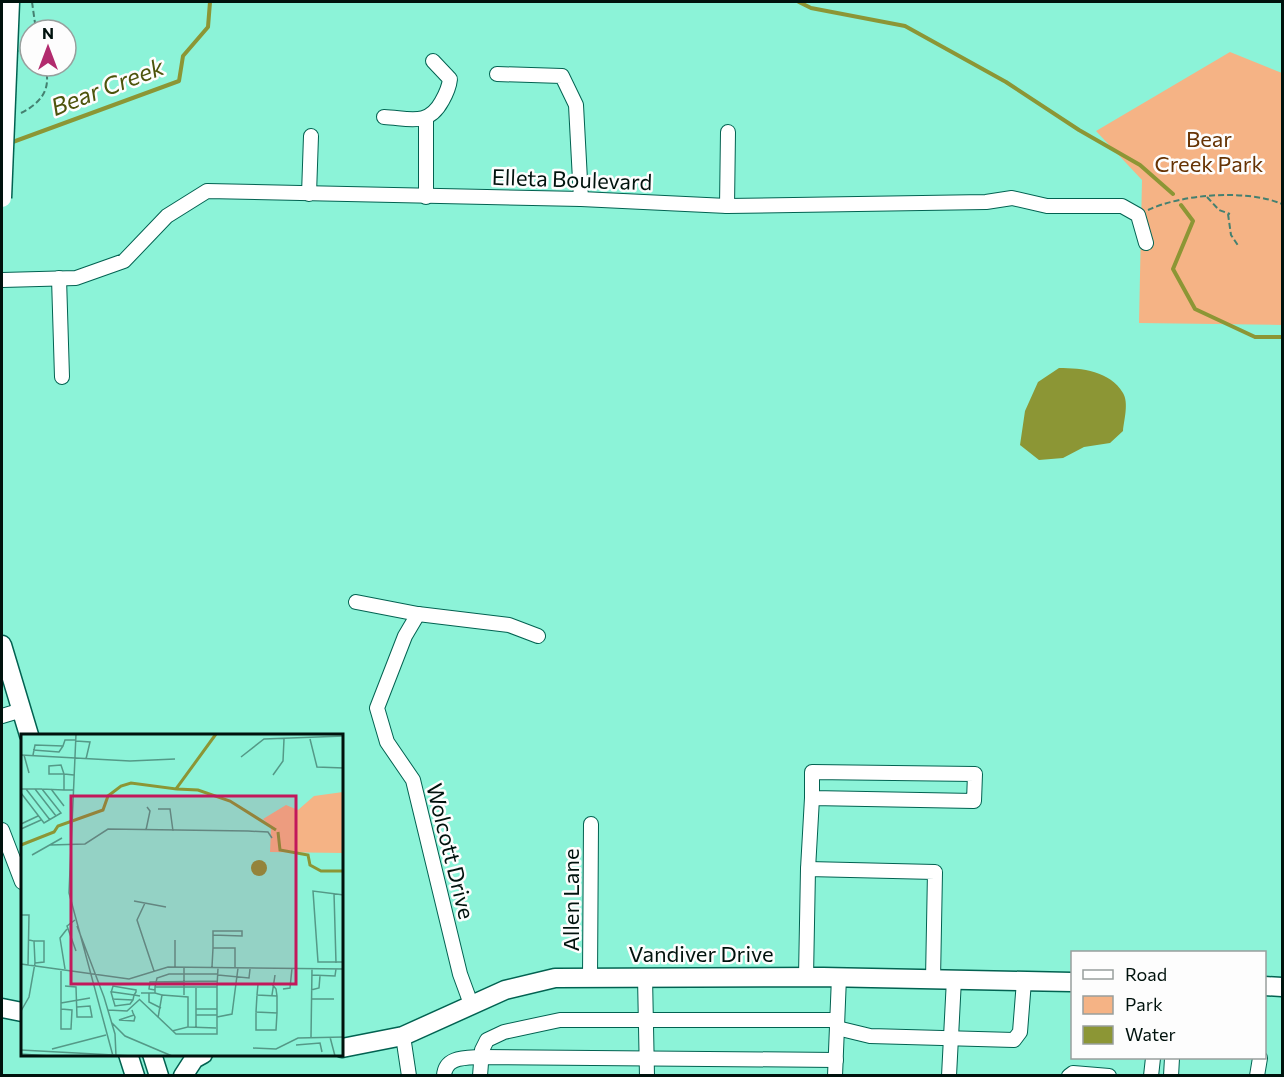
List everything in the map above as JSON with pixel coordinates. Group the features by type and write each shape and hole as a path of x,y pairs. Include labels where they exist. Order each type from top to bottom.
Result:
{"main road":[{"path":"2,198 10,2"},
{"path":"2,645 29,734"},
{"name":"Vandiver Drive","path":"344,1048 403,1036 505,990 534,982 590,976 839,977 1071,982"},
{"path":"1266,986 1282,987"},
{"path":"2,1008 21,1012"},
{"path":"129,1056 135,1076"},
{"path":"153,1056 159,1076"},
{"path":"183,1076 194,1059 199,1056"}],"street":[{"path":"384,117 426,119 435,113 449,87 450,79 434,61"},
{"path":"497,74 562,76 576,105 581,199"},
{"path":"426,119 426,197"},
{"path":"727,206 728,132"},
{"path":"309,194 311,136"},
{"name":"Elleta Boulevard","path":"2,280 76,278 124,261 167,216 207,190 581,199 727,206 986,202 1012,198 1047,206 1122,206 1138,215"},
{"path":"1138,215 1146,243"},
{"path":"58,278 62,377"},
{"path":"356,602 418,614 489,621 538,636"},
{"name":"Wolcott Drive","path":"418,614 405,636 377,708 387,742 413,780 460,974 471,1004"},
{"path":"2,716 22,710"},
{"path":"806,977 812,772 975,774 974,801 812,798"},
{"name":"Allen Lane","path":"590,976 591,824"},
{"path":"2,830 21,879"},
{"path":"808,869 935,872 933,979"},
{"path":"645,977 647,1076"},
{"path":"835,1076 839,977"},
{"path":"949,1076 954,980"},
{"path":"480,1076 481,1057 487,1040 504,1032 560,1020 837,1024 870,1036 1014,1040 1020,1032 1024,981"},
{"path":"403,1036 409,1076"},
{"path":"444,1076 444,1067 448,1062 481,1057 836,1060"},
{"path":"1151,1076 1153,1059"},
{"path":"1171,1076 1172,1059"},
{"path":"1257,1076 1260,1059"},
{"path":"1069,1076 1080,1073 1109,1076"}],"path":[{"path":"32,2 34,18"},
{"path":"13,116 36,104 44,96 46,78"},
{"path":"1207,197 1219,210 1229,213 1232,235 1239,247"},
{"path":"1138,215 1164,203 1207,197 1254,197 1282,204"}],"green space":[{"name":"Bear Creek Park","path":"1230,52 1282,73 1282,325 1139,323 1142,180 1096,131"}],"water":[{"path":"1059,368 1095,372 1111,380 1125,397 1126,412 1123,431 1110,443 1084,447 1063,458 1039,460 1020,445 1025,411 1038,382"}],"waterway":[{"name":"Bear Creek","path":"10,143 179,81 183,56 208,27 210,2"},
{"path":"799,2 811,8 905,26 1006,82 1079,130 1140,165 1173,194"},
{"path":"1181,205 1193,221 1173,269 1195,309 1255,337 1282,337"}]}
